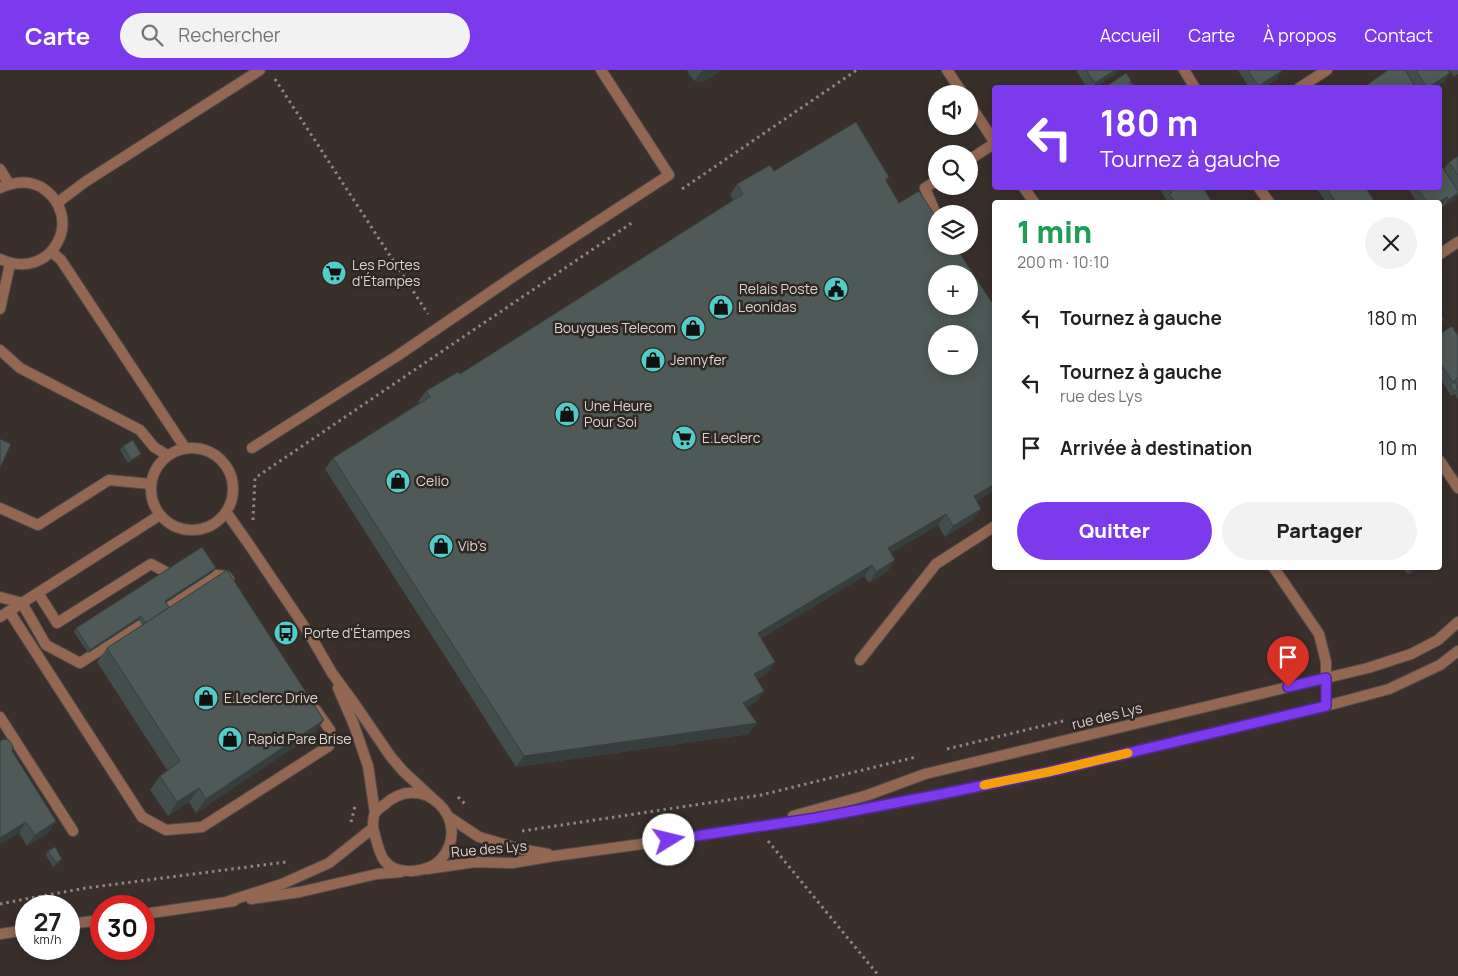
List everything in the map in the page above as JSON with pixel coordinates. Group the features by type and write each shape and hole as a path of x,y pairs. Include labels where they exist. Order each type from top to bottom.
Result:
{"street":[{"path":"57,203 86,182 260,70"},
{"path":"252,448 397,356 523,270 669,175 601,70"},
{"path":"948,70 957,85"},
{"path":"1184,70 1193,85"},
{"path":"1304,85 1327,70"},
{"path":"978,117 992,138"},
{"path":"978,154 992,145"},
{"path":"0,170 5,186 23,182 37,185 48,192 57,203 62,216 59,241 52,252 32,264 21,265 5,262 0,309"},
{"path":"928,186 925,188 932,205"},
{"path":"1442,253 1458,242"},
{"path":"52,252 61,260 184,448"},
{"path":"0,350 20,368 140,430 154,447 167,455"},
{"path":"194,447 208,450 220,458 228,469 233,481 233,494 230,506 223,517 204,529 180,529 169,524 160,515 150,492 158,466 167,455 184,448 194,447"},
{"path":"1442,464 1458,487"},
{"path":"0,508 38,525 109,480 151,484"},
{"path":"155,912 300,892 377,874 404,871 416,872 427,869 442,859 449,845 452,831 449,818 442,806 402,771 391,757 332,673 310,635 226,512"},
{"path":"160,515 4,614 142,817 166,830 202,827 330,746 330,730 308,698"},
{"path":"860,660 936,564 992,528"},
{"path":"38,593 57,623 151,564 188,584"},
{"path":"1275,570 1319,634 1326,662 1326,706"},
{"path":"0,597 22,603 46,645 80,663 188,584 216,576 226,576 237,592"},
{"name":"rue des Lys","path":"756,827 868,795 925,774 1368,668 1411,654 1438,640 1458,622"},
{"name":"Rue des Lys","path":"427,869 475,862 512,863 635,846 826,816 1048,772 1326,706 1389,689 1440,665 1458,651"},
{"path":"332,673 354,725 368,766 375,813 373,828 384,861 404,871"},
{"path":"2,724 74,832"},
{"path":"375,813 389,800 404,793 418,793 431,797"},
{"name":"Rue des Lys","path":"449,818 479,837 520,849 554,856"},
{"path":"229,901 282,884 329,862 373,828"},
{"path":"0,934 15,932"}],"path":[{"path":"678,192 857,70"},
{"path":"274,78 438,329"},
{"path":"253,522 255,478 637,219"},
{"path":"945,749 1069,720"},
{"path":"521,831 761,794 918,756"},
{"path":"454,793 472,811"},
{"path":"351,822 357,800"},
{"path":"756,827 879,976"},
{"path":"0,904 86,888 287,862"}],"building":[{"path":"1086,70 1115,70 1095,83"},
{"path":"1248,70 1282,71 1260,85 1257,85"},
{"path":"1388,70 1405,70 1414,85 1369,85"},
{"path":"1416,70 1448,70 1450,73 1432,85 1425,85"},
{"path":"1126,73 1131,80 1131,85 1108,85"},
{"name":"E.Leclerc","path":"856,122 889,177 885,179 899,203 919,191 928,205 928,255 961,255 967,265 928,265 928,315 978,315 978,281 992,302 992,486 974,496 981,509 953,526 946,514 888,548 895,560 876,572 872,565 758,633 775,662 754,674 764,691 743,703 757,723 524,756 333,458 430,397 426,391 458,372 460,374 743,194 737,184 770,165 774,171"},
{"path":"1458,156 1458,175 1449,162"},
{"path":"1442,167 1458,193 1448,200 1447,197 1442,200 1426,200 1418,190 1442,190"},
{"path":"1170,190 1204,190 1211,200 1174,200 1169,194 1172,192"},
{"path":"1327,190 1367,190 1374,200 1335,200"},
{"path":"1452,326 1458,336 1458,379 1453,382 1442,366 1442,333"},
{"path":"1455,382 1457,388 1454,392 1450,385"},
{"path":"0,439 11,444 0,468"},
{"path":"133,440 141,454 131,460 123,446"},
{"path":"202,547 216,568 165,601 169,607 146,623 141,616 90,650 76,628"},
{"name":"E.Leclerc Drive","path":"227,570 324,720 206,799 199,788 177,802 160,776 180,761 107,648"},
{"path":"4,739 9,740 13,746 12,751 56,821 35,835 26,822 0,838 0,741"},
{"path":"55,847 62,859 56,863 48,851"}],"slow traffic":[{"path":"984,785 1128,753"}],"place":[{"name":"Les Portes d'Étampes","path":"334,273"},
{"name":"Relais Poste","path":"836,289"},
{"name":"Leonidas","path":"721,307"},
{"name":"Bouygues Telecom","path":"693,328"},
{"name":"Jennyfer","path":"653,360"},
{"name":"Une Heure Pour Soi","path":"567,414"},
{"name":"E.Leclerc","path":"684,438"},
{"name":"Celio","path":"398,481"},
{"name":"Vib's","path":"441,546"},
{"name":"Porte d'Étampes","path":"286,633"},
{"name":"E.Leclerc Drive","path":"206,698"},
{"name":"Rapid Pare Brise","path":"230,739"}],"route":[{"path":"669,840 816,818 942,794 1048,772 1326,706 1326,678 1288,687"}]}
